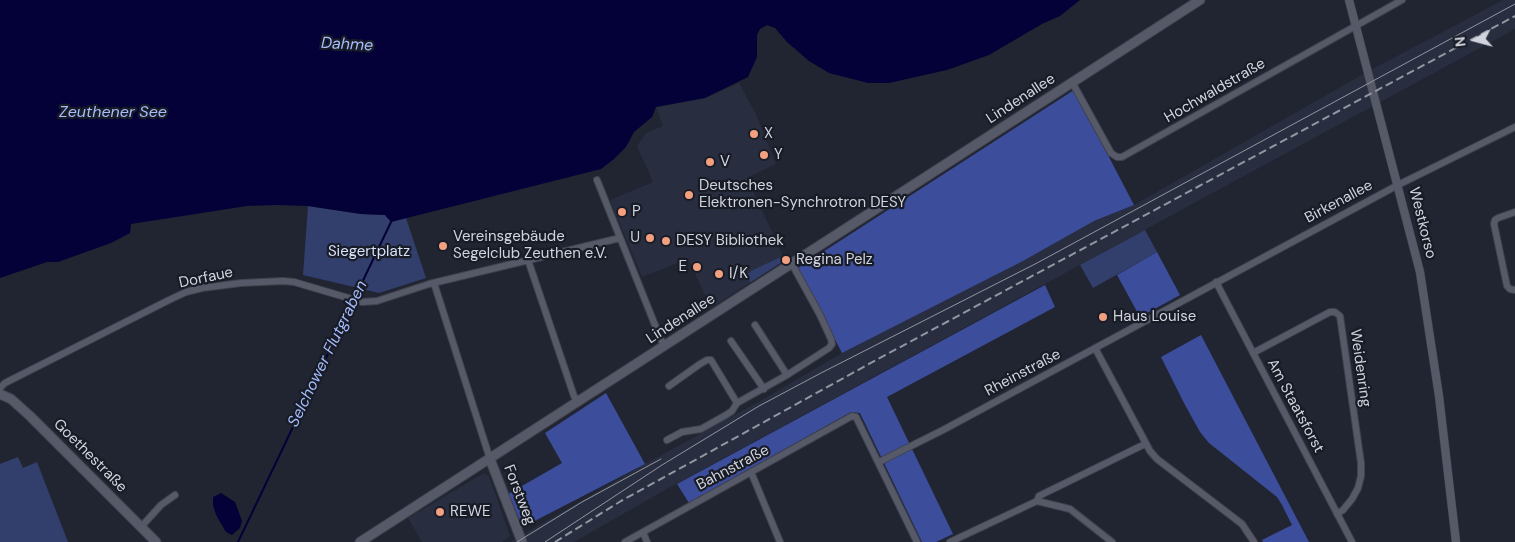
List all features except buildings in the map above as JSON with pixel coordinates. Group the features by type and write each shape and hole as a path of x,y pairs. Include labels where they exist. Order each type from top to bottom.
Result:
{"main road":[{"name":"Lindenallee","path":"490,459 1200,0"},
{"name":"Goethestraße","path":"0,394 11,399 30,416 156,542"},
{"path":"360,542 490,459"},
{"name":"Forstweg","path":"490,459 522,542"}],"street":[{"name":"Westkorso","path":"1349,0 1422,282 1439,396 1456,542"},
{"name":"Hochwaldstraße","path":"1072,82 1111,153 1122,157 1402,0"},
{"name":"Birkenallee","path":"1177,303 1398,185 1515,127"},
{"path":"597,180 665,346"},
{"path":"1515,212 1498,218 1494,224 1507,286 1515,290"},
{"name":"Dorfaue","path":"0,388 5,383 186,292 202,288 241,283 283,281 294,282 362,302 377,301 434,282 620,238"},
{"path":"528,260 578,402"},
{"path":"667,440 682,432 701,429 732,411 737,402 787,375 829,348 832,344 820,315 792,264"},
{"path":"434,282 490,459"},
{"name":"Am Staatsforst","path":"1216,282 1352,542"},
{"name":"Rheinstraße","path":"879,462 928,438 1177,303"},
{"name":"Weidenring","path":"1254,353 1330,312 1336,312 1340,316 1361,463 1361,476 1358,488 1352,499 1337,514"},
{"path":"755,325 787,375"},
{"path":"732,341 764,389"},
{"path":"1095,348 1145,444 1157,459 1242,524 1254,542"},
{"path":"668,386 700,364 711,360 737,402"},
{"name":"Bahnstraße","path":"625,542 852,416 856,417 879,462"},
{"path":"1037,501 1039,496 1145,444"},
{"path":"879,462 917,542"},
{"path":"751,472 780,542"},
{"path":"141,527 161,505 175,495"},
{"path":"950,542 1037,501 1070,509 1112,542"},
{"path":"643,532 647,542"}],"shaded area":[{"path":"1503,0 1515,0 1515,29 665,490 574,542 510,542 842,353 1023,261 1094,221 1134,205 1365,73"},
{"name":"Deutsches Elektronen-Synchrotron DESY","path":"739,83 755,112 776,164 747,178 785,260 711,308 688,259 642,277 610,200 653,182 637,146 646,133 663,126 656,107 705,98"},
{"path":"1074,90 1134,205 1094,221 1023,261 842,353 798,268"},
{"path":"1157,252 1180,295 1140,317 1117,275"},
{"path":"1045,285 1055,307 887,397 953,534 936,542 922,542 860,413 851,412 689,503 677,484"},
{"path":"1201,335 1309,542 1263,542 1262,540 1292,525 1282,505 1277,497 1209,443 1200,432 1185,405 1161,357"},
{"path":"606,393 645,464 523,527 508,494 562,463 545,433"},
{"path":"484,473 489,476 510,536 502,542 422,542 408,518"}],"green space":[{"name":"Siegertplatz","path":"308,206 361,214 385,215 391,222 406,218 426,278 379,293 303,275"},
{"path":"1145,230 1157,252 1093,288 1080,265"},
{"path":"783,256 785,260 751,282 747,281 744,275"},
{"path":"18,457 23,468 37,462 68,542 0,542 0,464"}],"water":[{"name":"Zeuthener See","path":"0,0 1080,0 1060,16 1042,24 989,55 947,70 889,83 868,83 829,73 809,61 787,42 775,28 767,25 760,29 757,35 757,57 748,77 705,98 656,107 652,117 634,132 626,147 601,169 391,222 385,215 361,214 308,206 276,205 247,206 131,224 130,233 111,243 58,262 47,262 0,278"},
{"path":"221,493 235,502 242,521 240,528 232,535 226,532 216,515 213,505 213,497"}],"waterway":[{"name":"Selchower Flutgraben","path":"238,542 391,219"}],"tram line":[{"path":"545,542 662,465 759,406 1037,263 1515,4"},
{"path":"517,542 582,502 661,459"}],"railway":[{"path":"555,542 621,501 878,359 1515,16"}],"place":[{"name":"X","path":"754,134"},
{"name":"Y","path":"764,155"},
{"name":"V","path":"710,162"},
{"name":"Deutsches Elektronen-Synchrotron DESY","path":"689,195"},
{"name":"P","path":"622,212"},
{"name":"U","path":"650,238"},
{"name":"DESY Bibliothek","path":"666,241"},
{"name":"Vereinsgebäude Segelclub Zeuthen e.V.","path":"443,246"},
{"name":"Regina Pelz","path":"786,260"},
{"name":"E","path":"697,267"},
{"name":"I/K","path":"719,274"},
{"name":"Haus Louise","path":"1103,317"},
{"name":"REWE","path":"440,512"}],"water label":[{"name":"Dahme","path":"347,45"}]}
